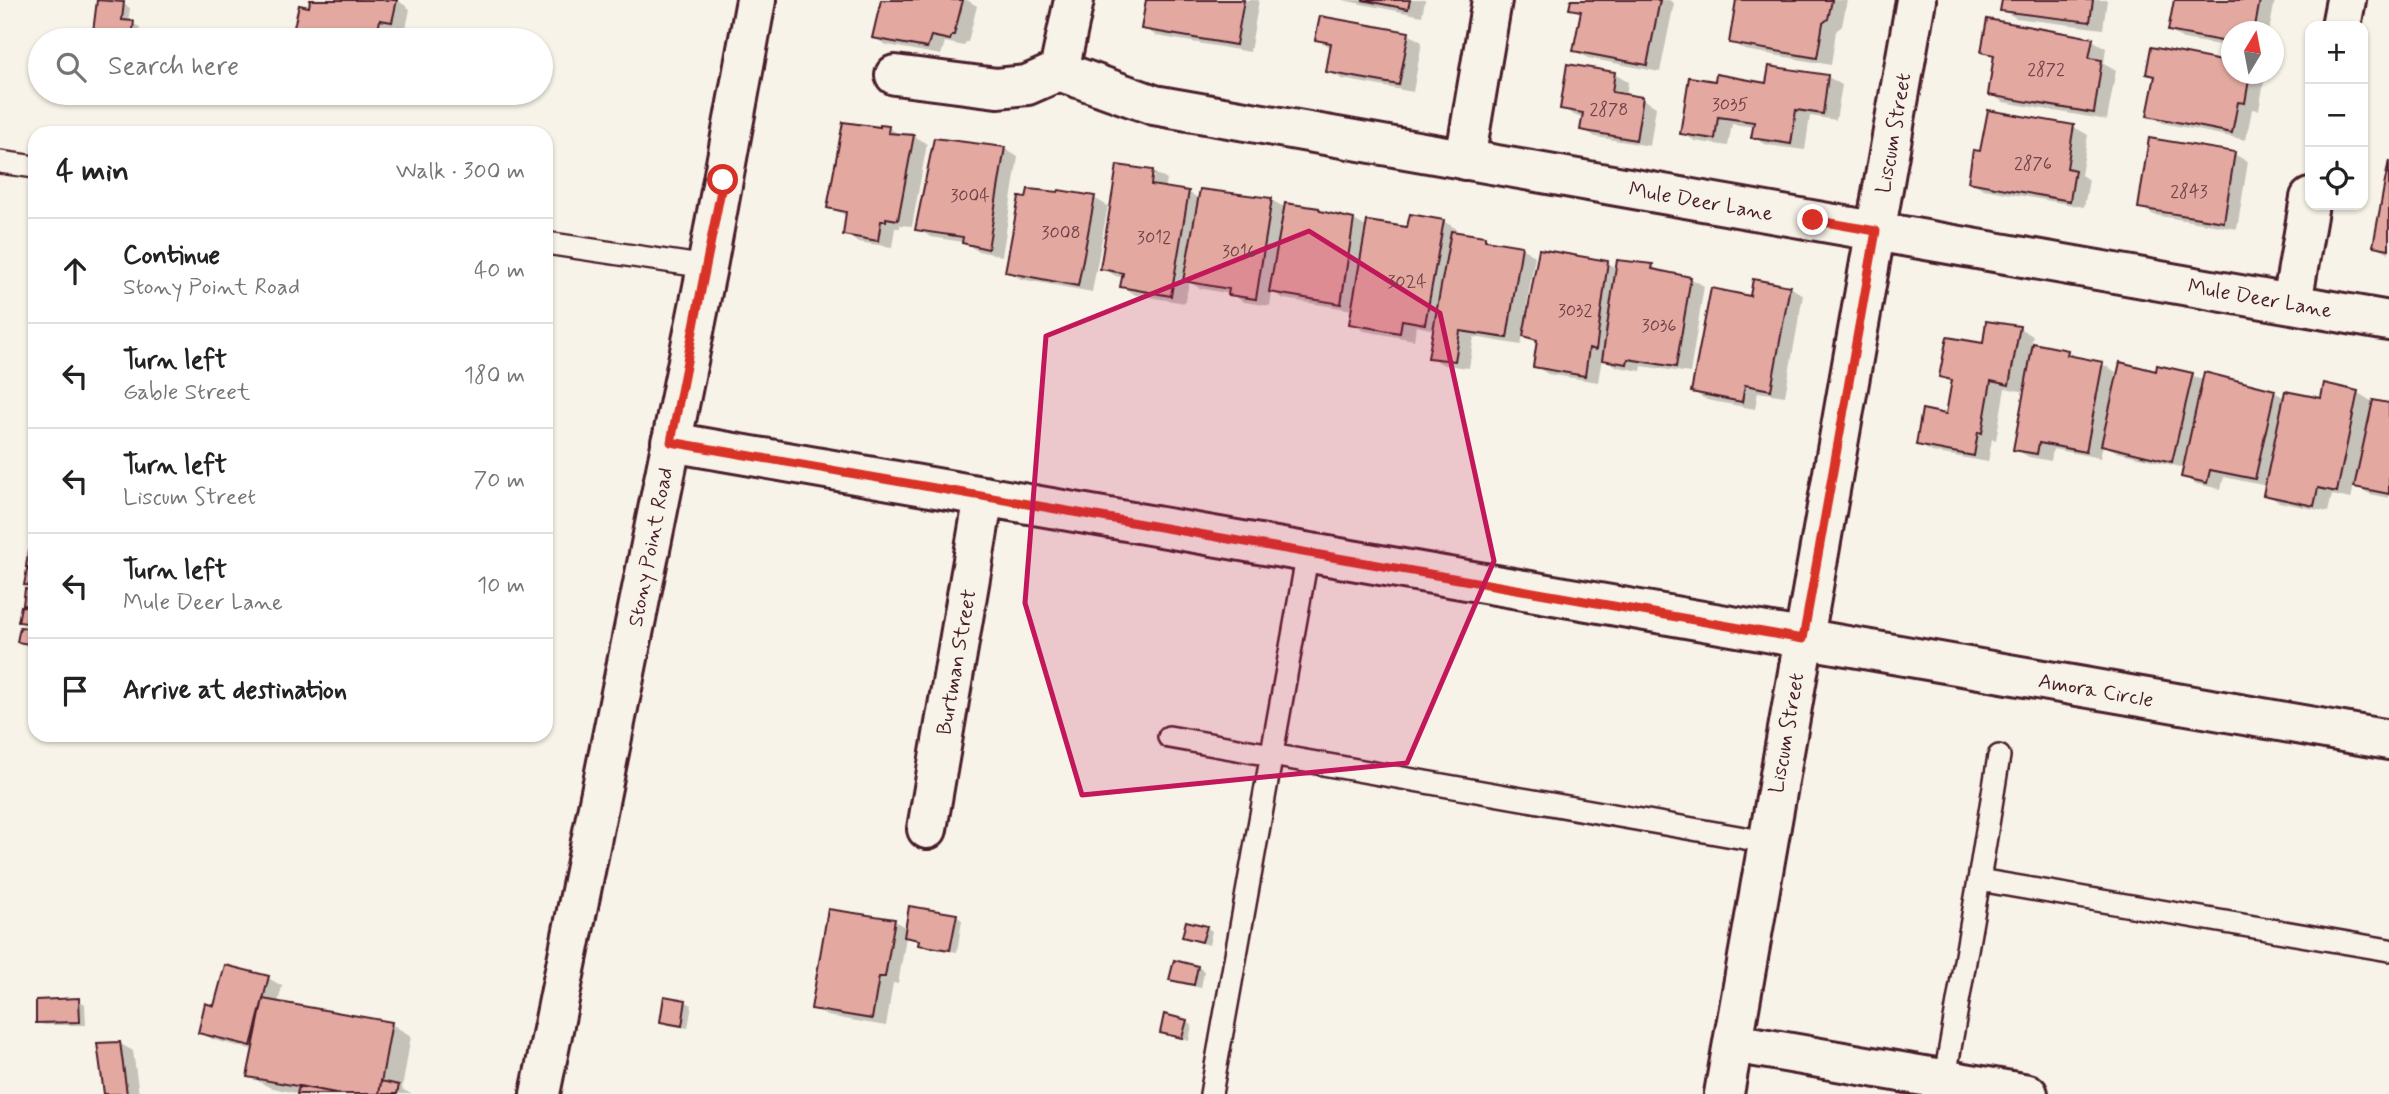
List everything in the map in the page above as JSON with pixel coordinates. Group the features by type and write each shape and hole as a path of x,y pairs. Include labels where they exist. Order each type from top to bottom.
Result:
{"street":[{"name":"Stony Point Road","path":"540,1094 707,267 756,0"},
{"path":"895,75 998,88 1027,85 1059,71 1074,0"},
{"path":"1465,160 1492,0"},
{"name":"Liscum Street","path":"1724,1094 1916,0"},
{"path":"2342,21 2346,0"},
{"name":"Mule Deer Lane","path":"1059,71 1154,105 2389,321"},
{"path":"2292,303 2308,210"},
{"name":"Amora Circle","path":"671,442 2389,740"},
{"name":"Burtman Street","path":"927,829 985,496"},
{"path":"1733,1043 1943,1087 2028,1094"}],"lane":[{"path":"0,162 28,166"},
{"path":"553,244 707,267"},
{"path":"1211,1094 1308,552"},
{"path":"1169,737 1767,842"},
{"path":"1943,1087 1999,756"},
{"path":"1979,880 2389,950"}],"highlighted area":[{"path":"1309,231 1440,313 1494,561 1407,763 1082,795 1025,603 1046,336"}],"building":[{"path":"97,0 124,2 122,20 134,21 133,28 94,28"},
{"path":"310,0 397,0 392,22 380,20 378,28 294,28 299,5 309,7"},
{"path":"881,0 963,0 954,35 950,40 931,36 927,48 872,38"},
{"path":"1146,0 1244,0 1236,45 1141,29"},
{"path":"1362,0 1410,0 1408,9"},
{"path":"1571,0 1660,0 1647,65 1573,51 1581,11 1569,9"},
{"path":"1736,0 1832,0 1828,19 1823,23 1817,58 1729,43"},
{"path":"2002,0 2093,0 2090,22 2000,11"},
{"path":"2174,0 2260,0 2256,21 2221,21 2221,41 2168,31"},
{"path":"1320,16 1409,32 1399,85 1326,72 1331,43 1315,40"},
{"path":"1987,19 2093,38 2089,58 2102,60 2094,113 1988,95 1994,55 1981,52"},
{"path":"2151,47 2221,61 2221,84 2248,84 2245,103 2238,102 2232,133 2147,116 2155,76 2146,74"},
{"path":"1567,64 1615,72 1612,92 1643,97 1636,140 1580,130 1583,113 1560,109"},
{"path":"1769,66 1828,75 1823,114 1796,110 1791,144 1751,138 1754,122 1718,117 1715,139 1680,134 1689,77 1715,81 1716,74 1766,83"},
{"path":"1988,110 2074,125 2067,168 2075,170 2070,201 1968,182 1973,150 1980,151"},
{"path":"843,122 889,126 888,133 914,135 898,220 886,218 886,221 881,221 878,241 843,235 846,212 827,208"},
{"path":"934,138 1005,147 988,249 962,243 963,237 915,230"},
{"path":"2149,138 2235,152 2224,222 2138,208"},
{"path":"2389,160 2389,249 2373,246"},
{"path":"1117,165 1153,170 1151,185 1189,191 1171,296 1120,287 1123,273 1100,269"},
{"path":"1028,189 1059,190 1095,196 1078,286 1005,272 1019,197 1026,198"},
{"path":"1200,189 1272,198 1256,299 1228,295 1229,289 1183,281"},
{"path":"1285,203 1319,208 1320,211 1354,219 1341,304 1269,292"},
{"path":"1410,214 1444,220 1425,324 1402,320 1400,333 1349,324 1367,221 1407,227"},
{"path":"1451,231 1485,236 1485,240 1522,246 1507,338 1460,331 1455,361 1428,358"},
{"path":"1539,249 1608,261 1596,350 1589,348 1585,376 1533,367 1537,340 1523,336"},
{"path":"1617,260 1653,264 1652,269 1691,277 1676,367 1628,359 1627,364 1602,360"},
{"path":"1753,279 1790,286 1771,390 1745,385 1742,402 1691,392 1711,288 1750,296"},
{"path":"1986,321 2020,326 2009,385 1991,381 1982,433 1978,432 1974,456 1916,445 1922,409 1946,414 1952,380 1939,377 1947,337 1983,343"},
{"path":"2033,343 2068,350 2067,355 2103,362 2086,452 2039,443 2037,454 2013,450"},
{"path":"2120,362 2156,371 2157,365 2193,373 2172,462 2101,445"},
{"path":"2204,372 2275,390 2255,479 2210,470 2207,483 2181,477"},
{"path":"2324,383 2358,391 2337,492 2318,488 2314,506 2263,495 2285,391 2321,398"},
{"path":"2373,400 2389,403 2389,494 2354,487"},
{"path":"27,569 28,569 28,585 24,585"},
{"path":"25,589 28,590 28,606 23,605"},
{"path":"21,606 28,607 28,623 18,622"},
{"path":"20,627 28,628 28,644 17,642"},
{"path":"909,906 957,914 950,950 918,945 919,940 904,937"},
{"path":"828,909 895,919 885,977 879,977 872,1019 811,1009"},
{"path":"1186,921 1207,926 1202,942 1182,937"},
{"path":"1174,960 1198,966 1194,985 1169,980"},
{"path":"225,965 269,976 251,1046 198,1033 205,1003 214,1006"},
{"path":"664,996 686,1000 682,1026 660,1022"},
{"path":"79,998 80,1022 36,1023 36,1000"},
{"path":"263,999 392,1022 379,1094 341,1094 247,1077"},
{"path":"1164,1014 1187,1020 1182,1038 1160,1033"},
{"path":"120,1042 127,1094 104,1094 97,1043"},
{"path":"381,1081 399,1085 397,1094 379,1094"},
{"path":"299,1086 341,1094 297,1094"}],"route":[{"path":"723,180 671,442 1803,639 1876,231 1813,220"}]}
